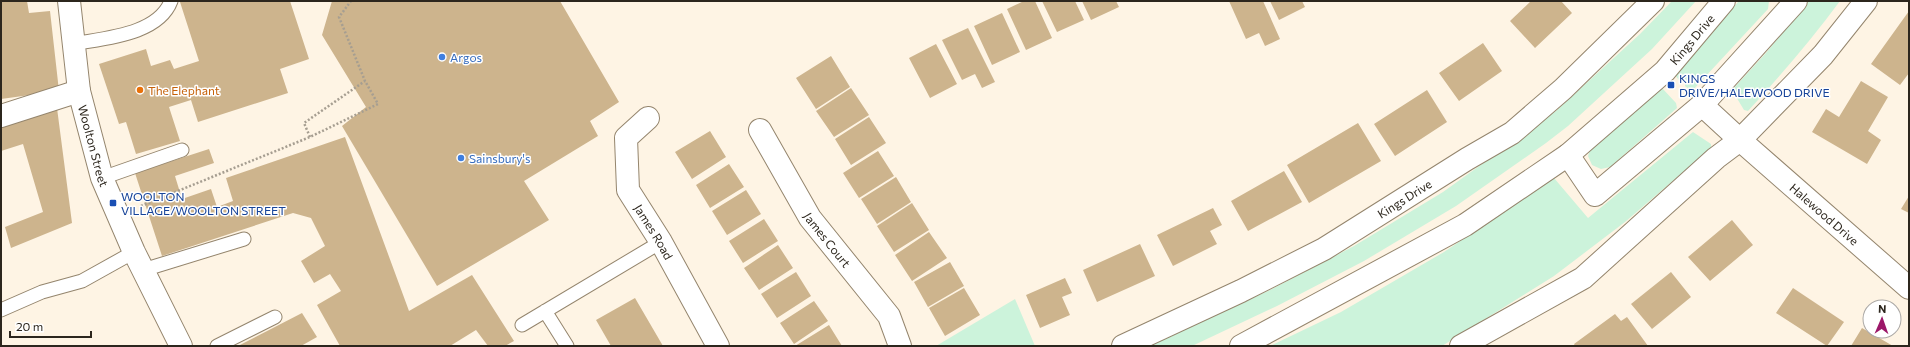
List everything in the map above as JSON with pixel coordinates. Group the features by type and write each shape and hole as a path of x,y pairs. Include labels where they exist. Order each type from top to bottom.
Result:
{"street":[{"name":"Woolton Street","path":"69,1 78,91 102,178 138,261 181,346"},
{"name":"Kings Drive","path":"1123,346 1241,291 1324,248 1467,159 1512,134 1563,89 1652,1"},
{"name":"Kings Drive","path":"1241,346 1465,225 1568,155 1665,71 1724,1"},
{"path":"1568,155 1595,195 1702,105 1796,1"},
{"path":"1461,346 1583,278 1716,158 1740,140 1823,55 1866,1"},
{"path":"1,116 78,91"},
{"path":"1702,105 1740,140"},
{"name":"James Road","path":"648,118 626,138 628,190 661,242 718,346"},
{"name":"James Court","path":"760,130 810,218 889,316 900,346"},
{"name":"Halewood Drive","path":"1740,140 1909,288"}],"lane":[{"path":"73,44 128,34 158,21 170,1"},
{"path":"102,178 182,150"},
{"path":"1,310 42,292 82,281 138,261 244,239"},
{"path":"522,326 661,242"},
{"path":"545,311 567,346"},
{"path":"216,346 275,317"}],"path":[{"path":"118,215 310,136 378,104 365,81 339,17 351,1"},
{"path":"310,136 304,123 365,81"}],"green space":[{"path":"1672,1 1696,1 1652,49 1568,126 1456,206 1364,261 1277,306 1192,346 1146,346 1268,291 1354,246 1443,192 1556,111 1640,34"},
{"path":"1739,1 1769,1 1768,9 1692,91 1685,86 1685,80 1679,80 1673,73"},
{"path":"1809,1 1840,1 1772,84 1748,111 1744,110 1732,90 1765,54"},
{"path":"1662,88 1676,103 1677,108 1610,167 1601,169 1592,165 1588,156 1591,147"},
{"path":"1693,132 1711,144 1711,148 1625,222 1554,276 1442,346 1270,346 1341,312 1444,252 1554,178 1588,218"},
{"path":"1015,299 1035,346 936,346"}],"building":[{"path":"1,1 27,1 29,13 50,11 59,91 1,99"},
{"path":"290,1 309,59 280,69 288,93 198,122 191,100 169,107 180,141 136,154 126,122 119,124 99,64 146,49 151,66 170,60 174,69 199,61 180,2"},
{"name":"Sainsbury's","path":"332,1 560,1 619,102 590,121 598,136 524,181 549,220 437,286 342,126 366,107 322,35"},
{"path":"1024,1 1035,1 1052,38 1026,50 1007,9"},
{"path":"1042,1 1075,1 1084,20 1057,32"},
{"path":"1082,1 1116,1 1119,7 1091,20"},
{"path":"1229,1 1263,1 1280,39 1265,46 1259,33 1246,39"},
{"path":"1270,1 1302,1 1305,7 1279,20"},
{"path":"1531,1 1561,1 1572,13 1535,48 1510,21"},
{"path":"1909,11 1909,73 1900,85 1871,64"},
{"path":"1002,13 1020,52 992,65 974,26"},
{"path":"968,28 995,82 982,88 975,74 962,80 942,40"},
{"path":"1483,43 1502,71 1459,101 1439,73"},
{"path":"936,44 957,84 930,98 909,58"},
{"path":"831,56 850,87 816,109 796,78"},
{"path":"1861,81 1888,97 1868,131 1881,140 1867,164 1812,132 1826,109 1839,117"},
{"path":"851,88 869,115 834,137 816,111"},
{"path":"1427,90 1447,122 1395,156 1374,124"},
{"path":"57,108 72,223 11,248 5,227 43,212 23,144 1,151 1,128"},
{"path":"869,117 886,143 851,165 835,139"},
{"path":"1358,123 1381,161 1309,203 1287,165"},
{"path":"710,131 726,157 692,179 675,152"},
{"path":"345,137 409,311 472,275 514,341 505,346 488,346 476,330 450,346 340,346 317,305 341,291 330,274 314,283 301,261 325,246 311,218 293,213 162,256 135,173 209,149 214,163 175,176 182,199 211,189 217,207 233,201 226,178"},
{"path":"878,151 894,176 859,198 843,173"},
{"path":"729,164 744,187 710,208 696,185"},
{"path":"1284,171 1302,202 1248,231 1231,201"},
{"path":"896,177 911,202 877,224 861,199"},
{"path":"746,190 761,214 727,235 712,211"},
{"path":"1909,196 1909,213 1901,209"},
{"path":"912,203 929,230 894,252 877,226"},
{"path":"1213,208 1222,225 1210,231 1217,244 1173,266 1157,235"},
{"path":"764,219 778,241 743,263 729,241"},
{"path":"1732,220 1753,245 1710,281 1688,257"},
{"path":"929,232 947,258 912,281 895,255"},
{"path":"1140,244 1155,276 1097,302 1083,270"},
{"path":"778,245 793,268 759,290 744,268"},
{"path":"950,262 964,286 928,307 914,282"},
{"path":"796,272 811,296 777,318 761,294"},
{"path":"1671,272 1691,297 1652,329 1631,304"},
{"path":"1065,278 1072,293 1062,297 1070,315 1040,328 1026,295"},
{"path":"964,288 980,315 945,336 929,308"},
{"path":"1793,288 1844,322 1827,346 1776,313"},
{"path":"635,298 663,346 611,346 596,320"},
{"path":"814,301 828,321 794,344 780,323"},
{"path":"302,313 317,337 301,346 238,346"},
{"path":"1615,314 1621,321 1627,317 1648,346 1575,346 1574,344"},
{"path":"829,325 842,346 795,346"},
{"path":"1862,328 1862,339 1881,339 1893,346 1851,346"}],"place":[{"name":"Argos","path":"442,57"},
{"name":"KINGS DRIVE/HALEWOOD DRIVE","path":"1671,85"},
{"name":"The Elephant","path":"140,90"},
{"name":"Sainsbury's","path":"461,158"},
{"name":"WOOLTON VILLAGE/WOOLTON STREET","path":"113,203"}]}
